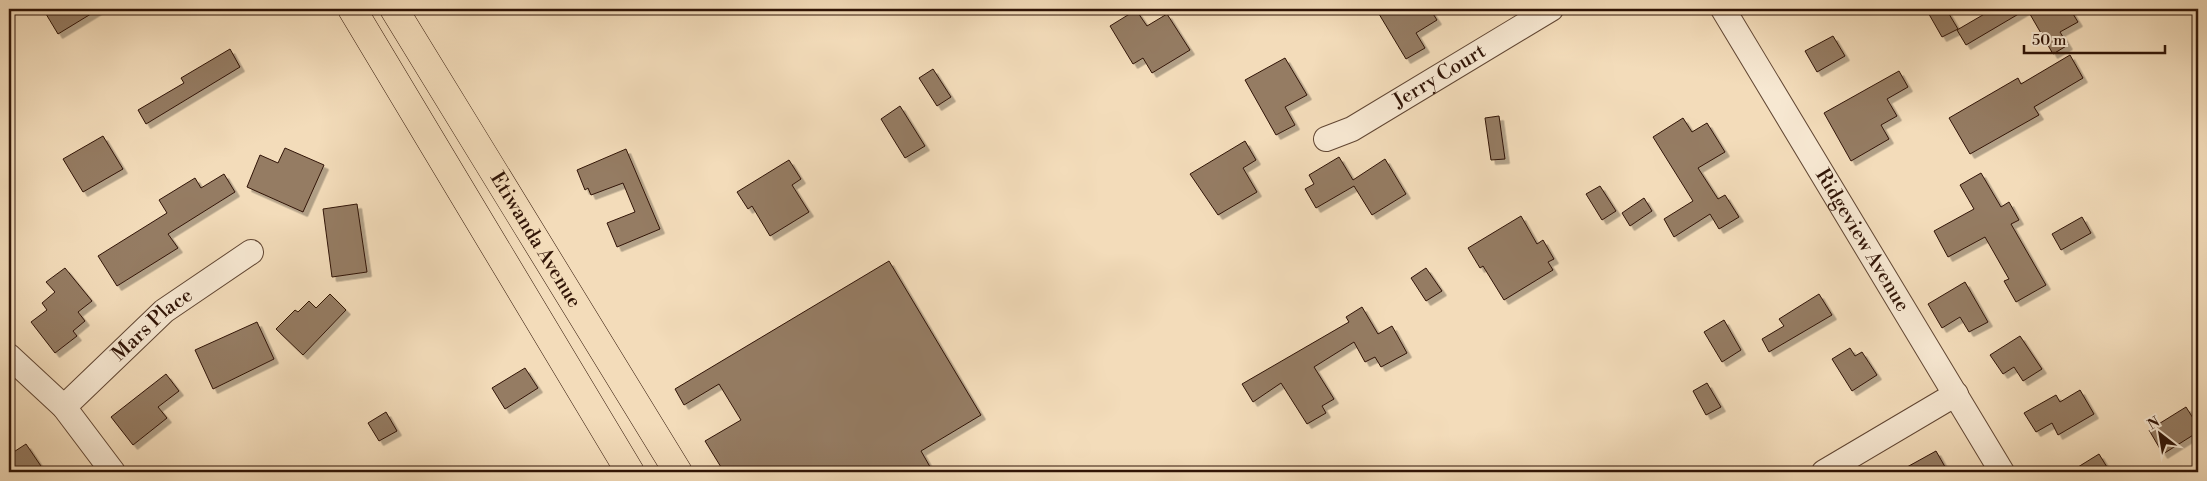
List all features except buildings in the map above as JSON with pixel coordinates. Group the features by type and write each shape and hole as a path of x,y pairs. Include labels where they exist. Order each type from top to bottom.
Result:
{"main road":[{"name":"Etiwanda Avenue","path":"352,9 630,472"},
{"name":"Etiwanda Avenue","path":"394,9 678,472"}],"street":[{"name":"Jerry Court","path":"1326,139 1352,129 1551,9"},
{"name":"Ridgeview Avenue","path":"1723,9 2002,472"},
{"name":"Mars Place","path":"64,407 164,311 251,252"},
{"path":"9,356 64,407 113,472"},
{"path":"1824,472 1956,394"}]}
